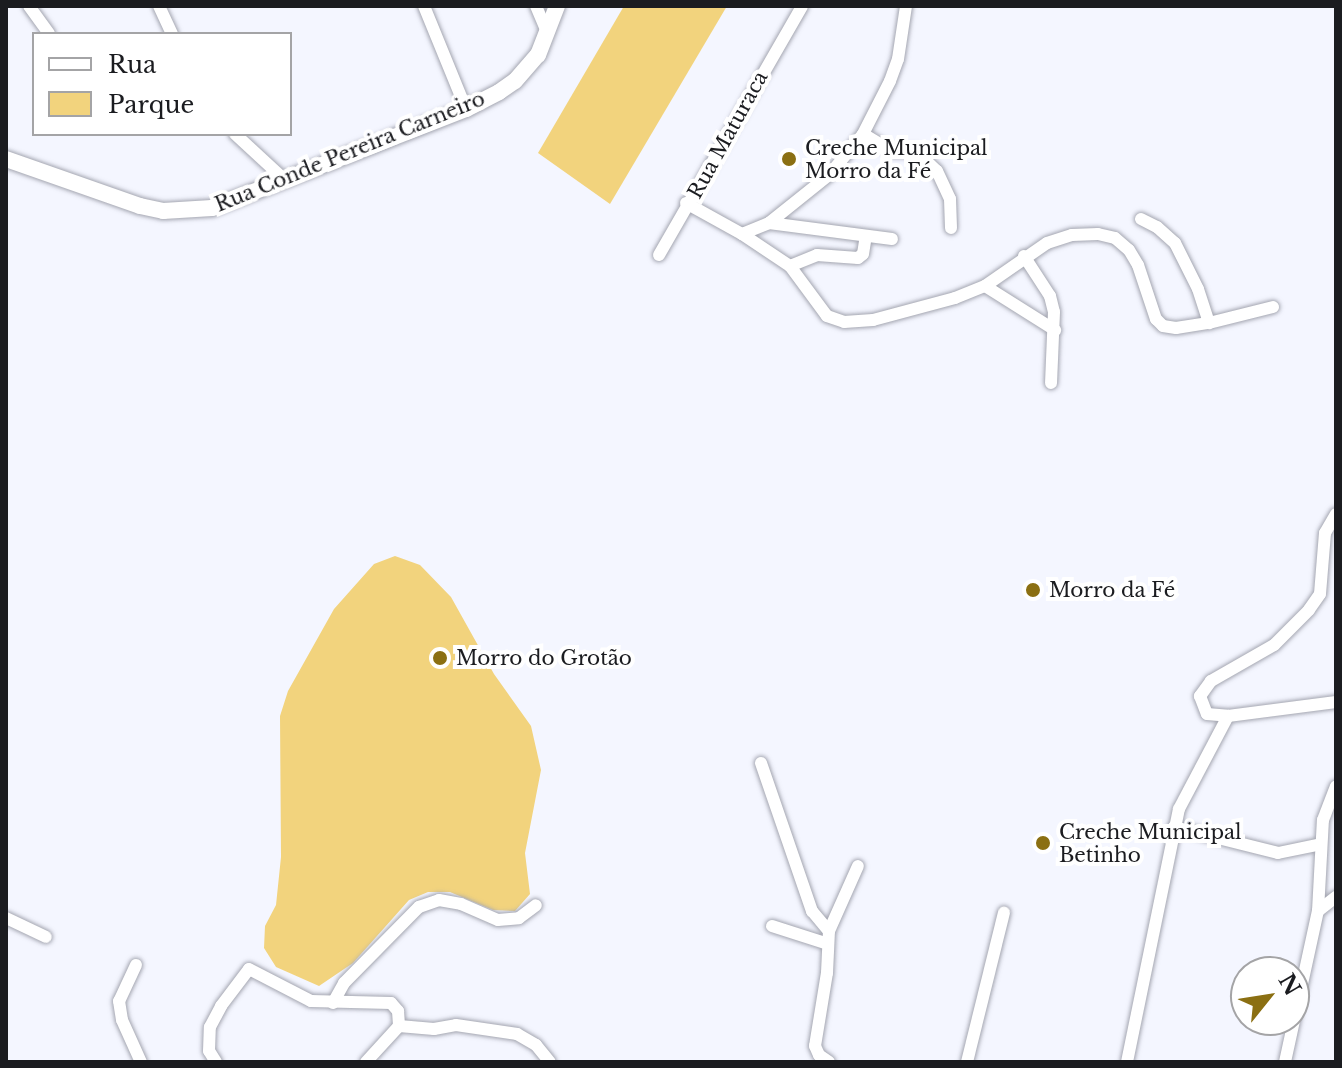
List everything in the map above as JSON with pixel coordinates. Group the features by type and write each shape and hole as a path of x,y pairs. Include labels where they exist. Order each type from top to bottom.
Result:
{"street":[{"path":"29,6 48,32"},
{"path":"159,6 171,32"},
{"path":"424,6 466,109"},
{"path":"536,6 548,34"},
{"name":"Rua Conde Pereira Carneiro","path":"6,159 163,211 212,208 466,109 515,81 538,55 557,6"},
{"name":"Rua Maturaca","path":"802,6 686,203 742,234 790,266 827,316 844,322 873,320 955,298 985,286 1024,256 1047,243 1072,235 1098,234 1115,238 1129,250 1138,265 1149,303 1163,326 1176,328 1209,323"},
{"path":"742,234 769,223 829,175 863,134 898,59 906,6"},
{"path":"863,134 891,151 916,151 937,171 950,199 951,228"},
{"path":"237,136 286,181"},
{"path":"659,255 686,203"},
{"path":"1141,219 1157,227 1175,243 1198,289 1209,323 1273,307"},
{"path":"769,223 892,239"},
{"path":"790,266 817,255 858,258 863,254 866,236"},
{"path":"1024,256 1050,296 1055,330 1051,383"},
{"path":"985,286 1055,330"},
{"path":"1336,514 1325,533 1320,594 1309,610 1274,645 1211,681 1200,696 1207,714 1228,716 1336,702"},
{"path":"1127,1062 1174,827 1185,791 1228,716"},
{"path":"761,763 812,911 828,937"},
{"path":"1285,1062 1318,911 1323,820 1336,786"},
{"path":"1174,827 1278,853 1321,844"},
{"path":"824,1058 815,1046 827,973 828,937 858,866"},
{"path":"1318,911 1336,897"},
{"path":"333,1003 344,983 419,907 439,900 461,904 498,920 519,918 536,905"},
{"path":"967,1062 1004,913"},
{"path":"6,918 46,937"},
{"path":"772,926 828,937"},
{"path":"136,965 119,1001 122,1020 141,1062"},
{"path":"216,1062 209,1051 210,1027 221,1006 249,969 291,993 333,1003 391,1003 398,1011 399,1026 366,1062"},
{"path":"399,1026 434,1029 476,1025 517,1034 536,1045 550,1062"}],"green space":[{"path":"624,6 727,6 610,204 538,153"},
{"path":"395,556 420,565 451,597 494,674 531,726 541,770 525,853 530,894 515,911 493,910 450,892 428,892 409,900 353,963 319,986 276,967 264,948 265,926 276,905 281,857 280,716 288,691 334,609 374,564"}],"place":[{"name":"Creche Municipal Morro da Fé","path":"789,159"},
{"name":"Morro da Fé","path":"1033,590"},
{"name":"Morro do Grotão","path":"440,658"},
{"name":"Creche Municipal Betinho","path":"1043,843"}]}
